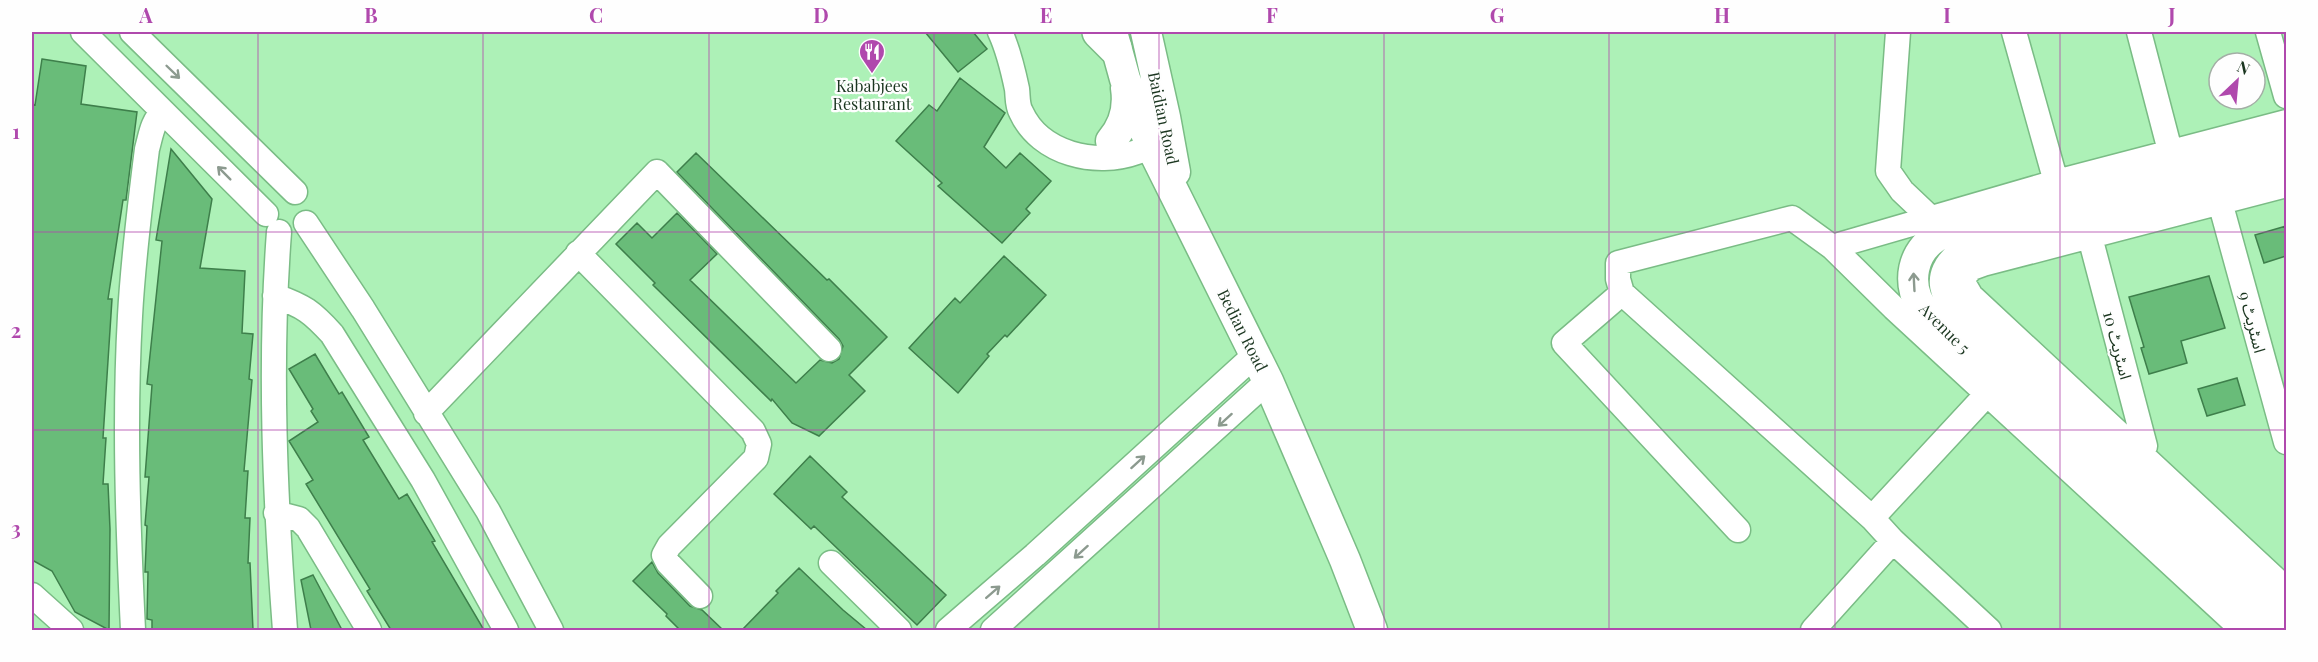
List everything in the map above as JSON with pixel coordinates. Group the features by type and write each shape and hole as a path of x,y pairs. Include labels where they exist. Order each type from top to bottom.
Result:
{"main road":[{"name":"Baidian Road","path":"1146,32 1157,132"},
{"name":"Bedian Road","path":"1109,37 1125,79 1157,132 1180,204 1268,381 1345,560 1372,630"},
{"path":"1111,141 1120,130 1124,119 1127,94 1125,79"},
{"name":"Avenue 5","path":"2266,630 1921,320 1912,280 1914,266 1937,225 2173,160 2286,138"},
{"name":"Avenue 5","path":"2286,168 1968,251 1958,255 1947,270 1946,292 1953,302 2286,615"}],"street":[{"path":"83,32 163,112 287,226 431,444 536,630"},
{"path":"132,32 295,192 303,197 308,205 309,214 287,226"},
{"path":"1000,32 1006,46 1019,109 1035,134 1052,146 1063,151 1098,158 1113,157 1137,153 1157,132"},
{"path":"1898,32 1888,171 1902,191 1968,251"},
{"path":"2014,32 2056,182"},
{"path":"2139,32 2173,160"},
{"path":"2268,32 2286,96"},
{"path":"133,630 127,453 130,315 147,149 156,118 163,112"},
{"path":"1832,247 1937,225 2056,182 2173,160 2286,122"},
{"path":"1081,154 1111,141 1157,132"},
{"path":"426,413 657,172 829,350"},
{"path":"2286,185 1972,267 1965,275 1964,284 1971,296 2286,589"},
{"path":"295,192 284,191 274,195 268,203 363,309 488,511 550,630"},
{"name":"اسٹریٹ 9","path":"2220,202 2286,442"},
{"path":"1989,630 1893,541 1872,518 1622,293 1618,279 1618,263 1792,218 1832,247 1921,320 1988,393 2243,630"},
{"path":"285,630 276,513 275,297 287,226"},
{"name":"اسٹریٹ 10","path":"2090,237 2145,446 2140,453"},
{"path":"578,253 753,430 759,444 756,458 669,546 664,555 668,563 700,596"},
{"path":"1622,293 1564,343 1738,530"},
{"path":"275,297 301,305 332,334 423,480 506,630"},
{"path":"948,630 1035,555 1256,354"},
{"path":"993,630 1268,381"},
{"path":"1872,518 1988,393"},
{"path":"276,513 299,519 308,528 369,630"},
{"path":"1813,630 1893,541"},
{"path":"1035,555 1056,575"},
{"path":"831,562 899,630"},
{"path":"32,595 71,630"}],"building":[{"path":"925,32 973,32 987,49 958,72"},
{"path":"42,59 86,66 81,104 137,112 126,200 123,200 108,299 112,299 103,438 106,438 103,484 108,484 110,529 109,630 75,612 52,571 32,560 32,104 35,105"},
{"path":"960,78 1005,113 984,147 1006,168 1020,153 1051,181 1026,209 1030,213 1002,243 938,186 942,183 896,141 929,105 937,111"},
{"path":"171,149 212,199 200,268 245,271 242,333 253,334 249,379 252,380 244,471 248,471 245,518 250,518 248,563 250,563 253,630 152,630 152,620 147,619 148,572 145,572 147,526 145,525 149,477 145,477 152,385 147,384 162,241 156,240"},
{"path":"696,153 887,337 849,375 865,391 819,436 792,423 772,399 771,401 653,285 655,283 616,244 637,223 652,238 677,213 717,254 690,280 796,383 820,360 832,363 839,359 843,346 839,339 677,172"},
{"path":"2286,226 2286,256 2264,263 2255,235"},
{"path":"1004,256 1046,295 1007,337 1005,335 987,354 989,356 958,393 909,348 955,298 960,303"},
{"path":"2209,276 2225,328 2181,341 2187,363 2149,374 2141,348 2144,347 2129,297"},
{"path":"315,354 339,394 342,392 369,437 363,440 399,499 407,494 435,541 432,542 484,630 391,630 367,591 370,589 306,484 313,480 289,441 318,422 311,411 313,409 289,369"},
{"path":"2237,378 2245,405 2207,416 2198,389"},
{"path":"810,456 847,492 842,497 946,595 917,625 814,526 811,529 774,494"},
{"path":"652,562 658,573 690,606 702,610 723,630 680,630 633,581"},
{"path":"799,568 843,610 867,630 742,630"},
{"path":"313,575 342,630 311,630 301,580"}],"place":[{"name":"Kababjees Restaurant","path":"872,75"}]}
